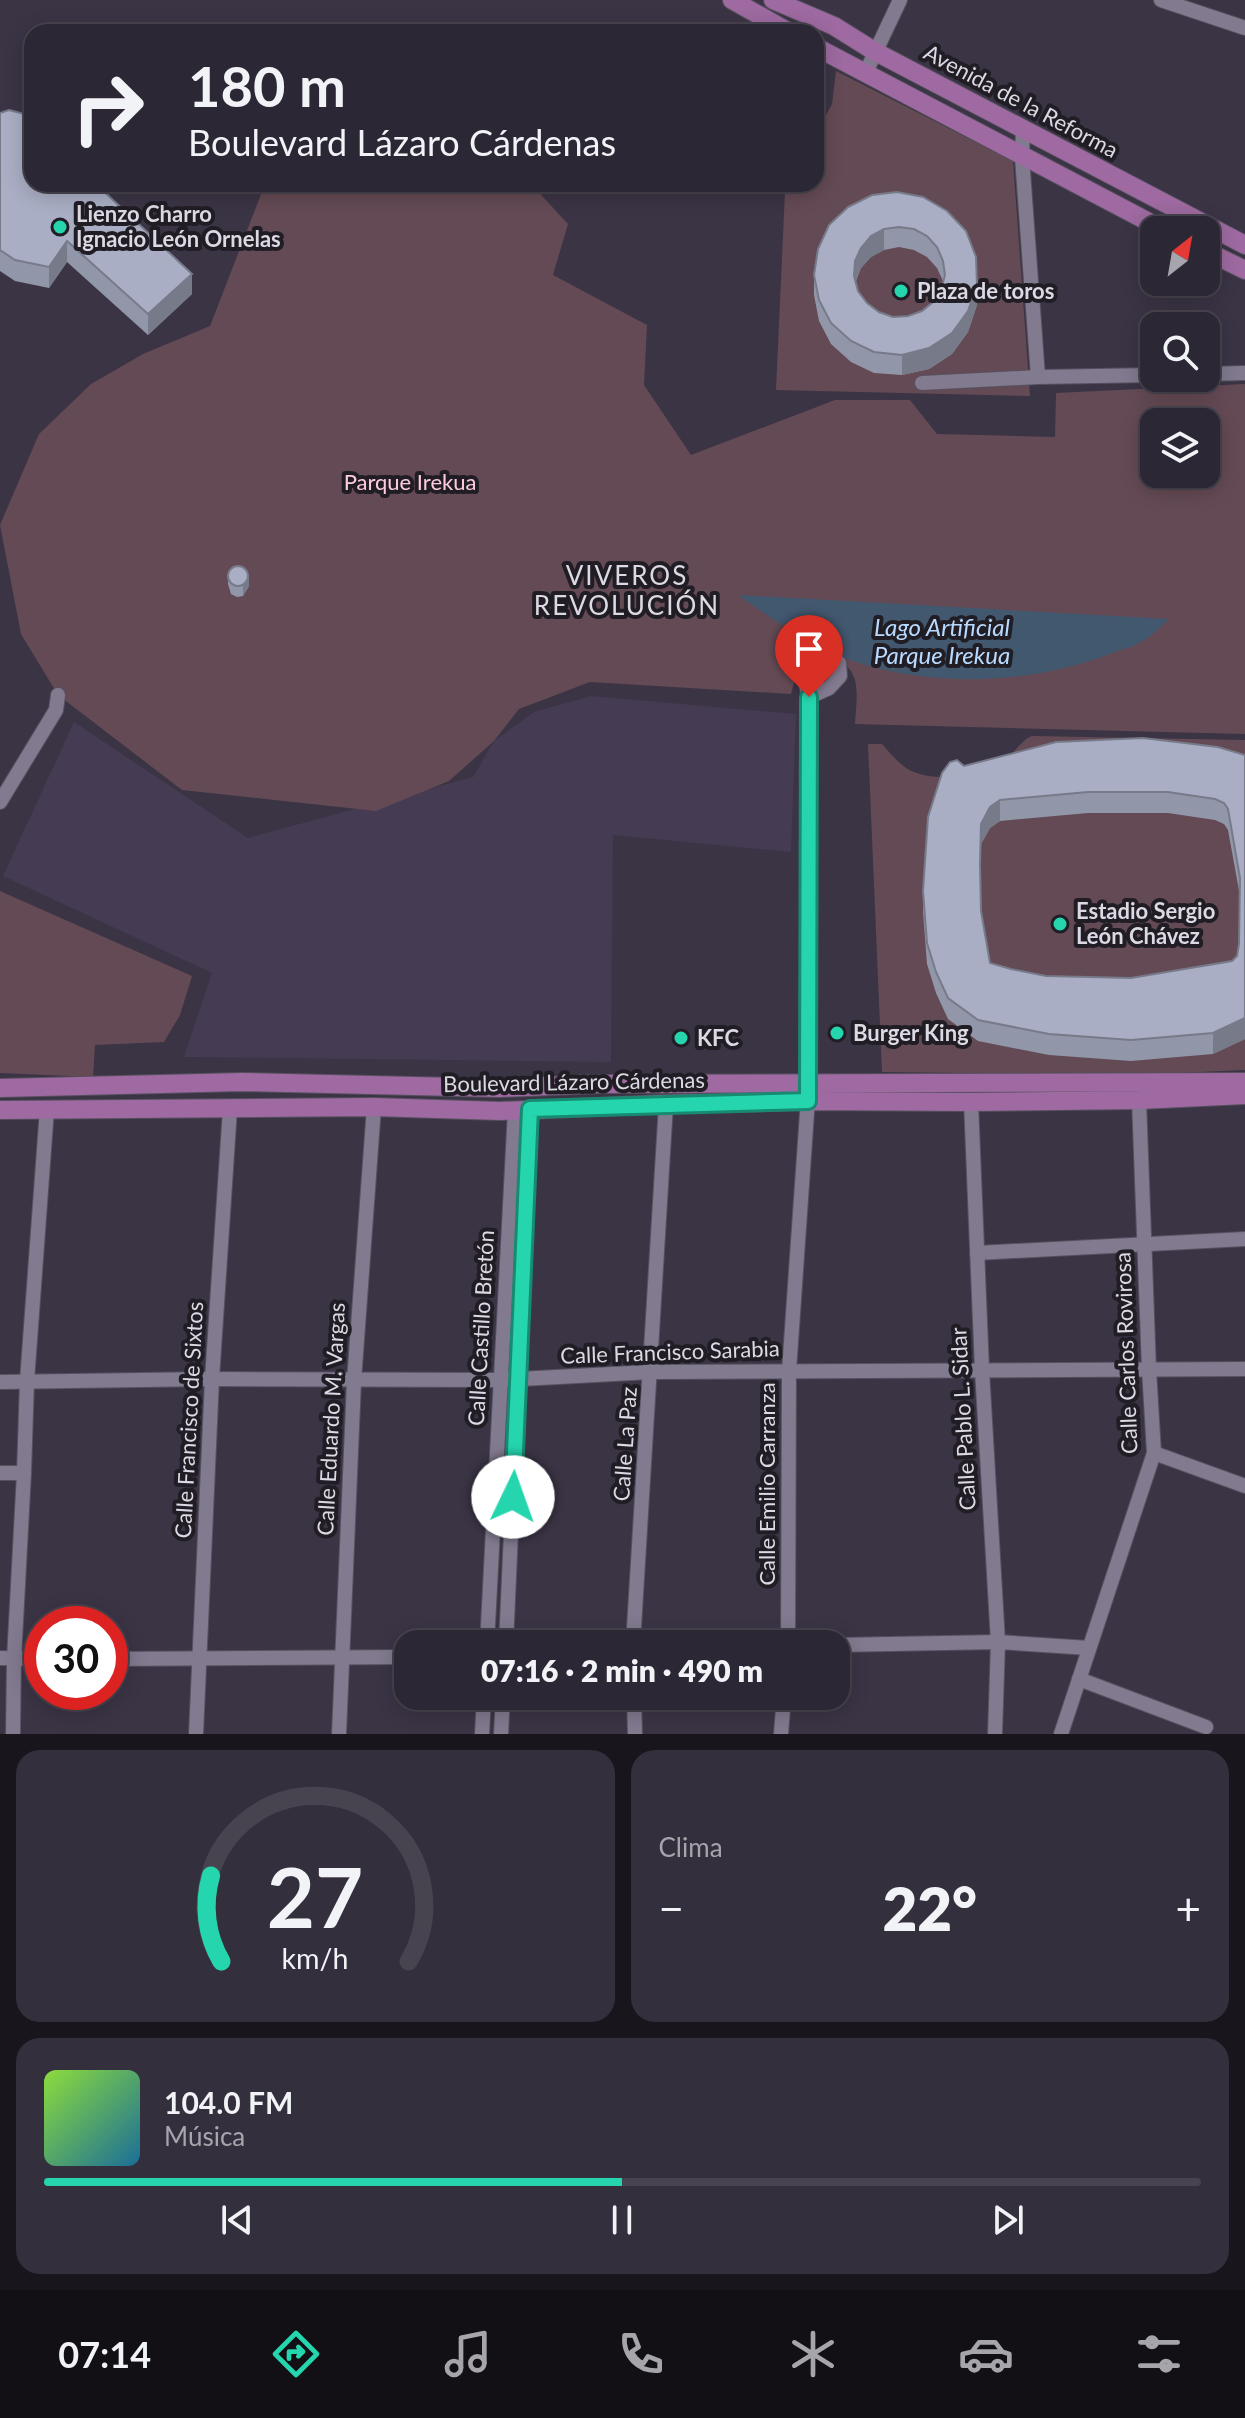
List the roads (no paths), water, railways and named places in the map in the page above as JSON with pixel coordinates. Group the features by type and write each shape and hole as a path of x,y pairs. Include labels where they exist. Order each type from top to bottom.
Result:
{"main road":[{"path":"732,0 775,24"},
{"name":"Avenida de la Reforma","path":"773,0 834,26 874,51 1245,245"},
{"path":"824,37 834,26"},
{"path":"824,50 1140,218"},
{"path":"1220,257 1242,267"},
{"name":"Boulevard Lázaro Cárdenas","path":"0,1088 242,1082 499,1088 598,1084 971,1102 1245,1095"},
{"name":"Boulevard Lázaro Cárdenas","path":"0,1110 522,1109 666,1104 808,1093 1245,1082"}],"street":[{"path":"865,74 900,0"},
{"path":"1161,0 1245,28"},
{"path":"1023,129 1022,157 1038,377"},
{"path":"1220,374 1245,373"},
{"path":"922,383 1140,375"},
{"path":"0,802 56,710 58,695"},
{"name":"Calle Emilio Carranza","path":"788,1630 789,1371 808,1093 809,697"},
{"name":"Calle Carlos Rovirosa","path":"1061,1734 1154,1453 1139,1100"},
{"name":"Calle Pablo L. Sidar","path":"971,1102 998,1642 995,1734"},
{"name":"Calle La Paz","path":"634,1630 666,1104"},
{"name":"Calle Eduardo M. Vargas","path":"339,1734 354,1381 374,1107"},
{"path":"13,1734 7,1659 24,1473 27,1381 47,1109"},
{"name":"Calle Francisco de Sixtos","path":"196,1734 212,1379 230,1109"},
{"name":"Calle Castillo Bretón","path":"507,1630 519,1379 522,1109"},
{"name":"Calle Castillo Bretón","path":"488,1630 501,1380 522,1109"},
{"path":"977,1253 1245,1239"},
{"name":"Calle Francisco Sarabia","path":"0,1382 501,1380 651,1372 1245,1369"},
{"path":"1154,1453 1245,1486"},
{"path":"0,1473 24,1473"},
{"path":"850,1645 998,1642 1089,1648"},
{"path":"128,1659 394,1657"},
{"path":"1079,1679 1206,1727"},
{"path":"482,1734 483,1710"},
{"path":"501,1734 502,1710"},
{"path":"634,1710 635,1734"},
{"path":"781,1734 783,1710"}],"water":[{"name":"Lago Artificial Parque Irekua","path":"738,595 1169,619 1138,644 1080,664 1011,677 939,678 903,674 837,655 798,635"}],"place":[{"name":"Lienzo Charro Ignacio León Ornelas","path":"60,227"},
{"name":"Plaza de toros","path":"901,291"},
{"name":"Estadio Sergio León Chávez","path":"1060,924"},
{"name":"Burger King","path":"837,1033"},
{"name":"KFC","path":"681,1038"}],"district":[{"name":"VIVEROS REVOLUCIÓN","path":"627,591"}],"park label":[{"name":"Parque Irekua","path":"410,482"}]}
